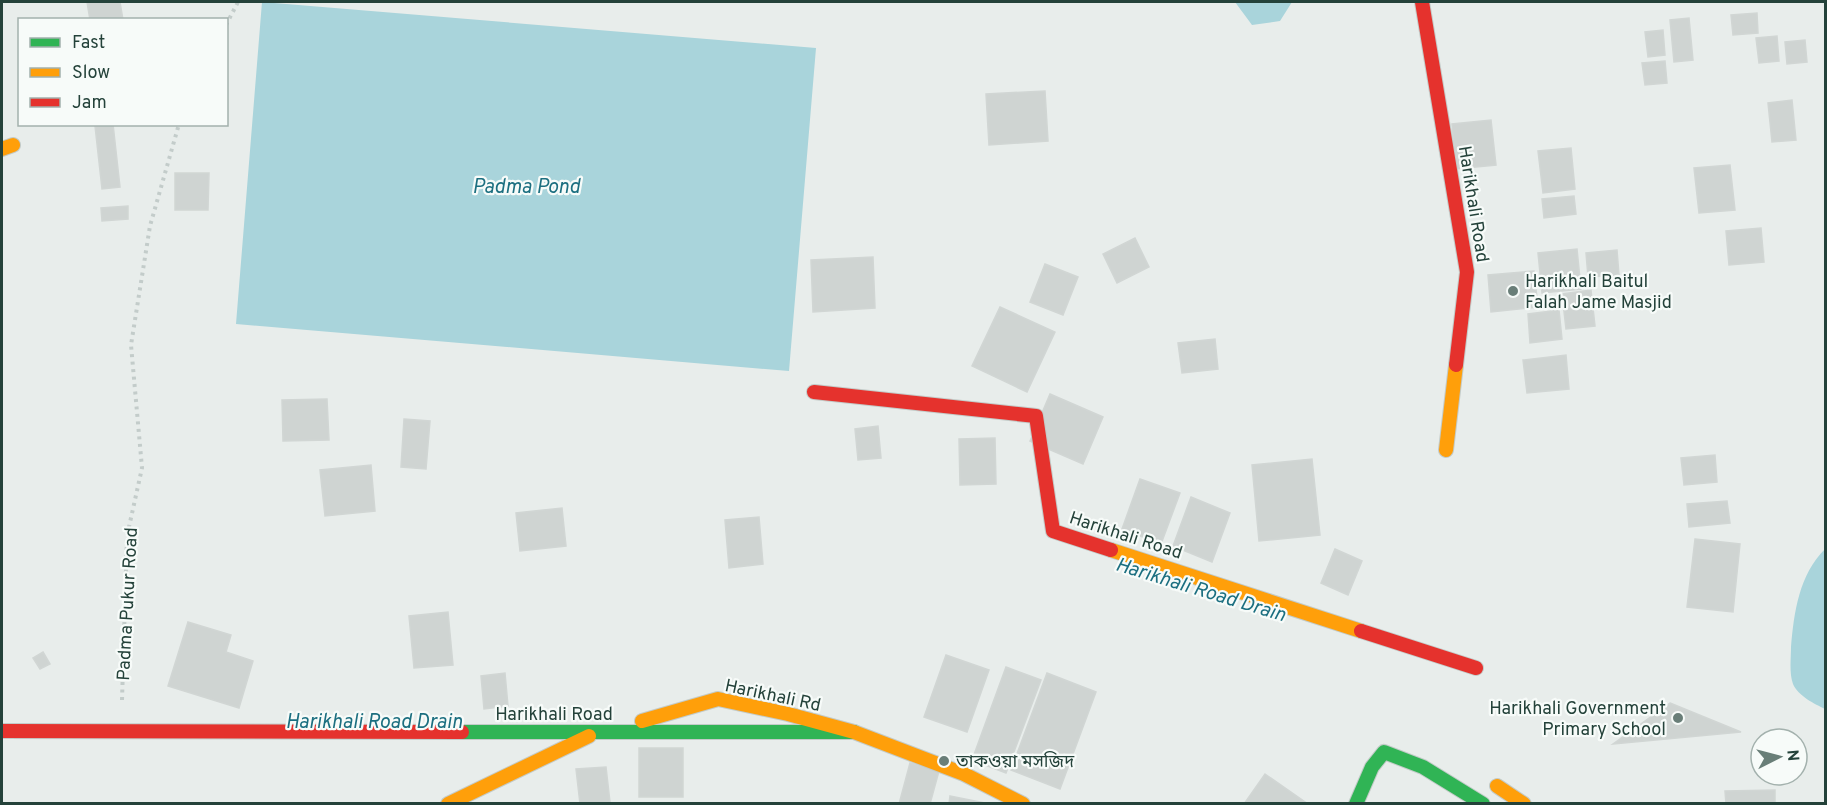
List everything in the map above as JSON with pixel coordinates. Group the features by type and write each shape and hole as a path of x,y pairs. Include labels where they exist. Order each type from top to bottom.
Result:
{"street":[{"name":"Harikhali Road","path":"1422,2 1467,272 1446,450"},
{"name":"Harikhali Road","path":"814,392 1036,416 1053,531 1476,668"},
{"name":"Harikhali Rd","path":"448,804 584,738 718,699 788,714 854,732 964,774 1023,804"},
{"name":"Harikhali Road","path":"2,731 854,732"},
{"path":"1356,804 1372,767 1384,752 1405,757 1441,774 1483,804"},
{"path":"1497,786 1524,804"}],"path":[{"path":"228,21 238,2"},
{"name":"Padma Pukur Road","path":"121,731 128,536 142,468 130,345 150,226 178,126"}],"water":[{"name":"Padma Pond","path":"262,2 816,48 789,371 236,324"},
{"path":"1235,2 1292,2 1280,21 1252,25"},
{"path":"1825,549 1825,709 1807,699 1795,688 1790,666 1792,634 1799,595 1809,570"}],"building":[{"path":"87,2 120,2 123,18 90,18"},
{"path":"1757,13 1758,33 1733,35 1731,15"},
{"path":"1689,18 1693,60 1674,62 1670,20"},
{"path":"1663,30 1665,55 1648,57 1645,32"},
{"path":"1777,36 1779,61 1759,63 1756,38"},
{"path":"1805,40 1807,62 1787,64 1785,42"},
{"path":"1665,61 1667,83 1645,85 1642,63"},
{"path":"1045,91 1048,141 989,145 986,94"},
{"path":"1792,100 1796,140 1772,142 1768,103"},
{"path":"1491,120 1496,165 1456,169 1452,124"},
{"path":"95,126 113,126 120,187 102,189"},
{"path":"1571,148 1575,189 1543,193 1538,151"},
{"path":"1730,165 1735,210 1699,213 1694,168"},
{"path":"175,173 209,173 208,210 175,210"},
{"path":"1574,196 1576,214 1544,218 1542,199"},
{"path":"128,206 128,219 102,221 101,208"},
{"path":"1761,228 1764,262 1729,265 1726,231"},
{"path":"1135,238 1149,267 1117,283 1103,254"},
{"path":"1577,249 1581,289 1542,293 1538,253"},
{"path":"1617,250 1619,275 1588,277 1586,253"},
{"path":"873,257 875,308 813,312 811,260"},
{"path":"1045,264 1078,277 1063,315 1030,302"},
{"name":"Harikhali Baitul Falah Jame Masjid","path":"1534,271 1538,307 1491,312 1488,275"},
{"path":"1591,290 1595,326 1566,329 1562,294"},
{"path":"1000,307 1055,332 1027,392 972,366"},
{"path":"1559,310 1562,339 1530,343 1528,314"},
{"path":"1215,339 1218,369 1182,373 1178,343"},
{"path":"1566,355 1569,389 1527,393 1523,360"},
{"path":"1050,394 1103,417 1083,464 1030,441"},
{"path":"327,399 329,440 283,441 282,400"},
{"path":"404,419 430,421 426,469 401,467"},
{"path":"878,426 881,458 858,460 855,429"},
{"path":"995,438 996,484 960,485 959,439"},
{"path":"1715,455 1717,482 1684,485 1681,458"},
{"path":"1312,459 1320,535 1259,541 1252,465"},
{"path":"371,465 375,511 325,516 320,470"},
{"path":"1140,479 1180,493 1161,544 1122,529"},
{"path":"1191,497 1230,513 1212,562 1173,546"},
{"path":"1727,501 1730,523 1689,527 1687,504"},
{"path":"562,508 566,546 520,551 516,513"},
{"path":"759,517 763,564 729,568 725,520"},
{"path":"1695,539 1740,544 1733,612 1687,607"},
{"path":"1335,549 1362,561 1348,595 1321,583"},
{"path":"448,612 453,665 414,668 409,616"},
{"path":"188,622 231,635 226,652 253,661 239,708 168,686"},
{"path":"43,652 50,664 40,669 33,658"},
{"path":"946,655 989,670 967,732 924,717"},
{"path":"1006,667 1041,680 1006,773 972,760"},
{"path":"505,673 508,706 484,709 481,676"},
{"path":"1047,673 1096,692 1060,789 1011,770"},
{"name":"Harikhali Government Primary School","path":"1670,703 1741,732 1613,744"},
{"path":"639,748 683,748 683,797 639,797"},
{"path":"910,763 939,771 930,804 899,804"},
{"path":"606,767 610,802 580,804 576,769"},
{"path":"1265,774 1308,804 1244,804"},
{"path":"1775,790 1775,804 1726,804 1725,791"},
{"path":"950,796 990,804 949,804"}],"traffic: fast":[{"path":"462,732 854,732"},
{"path":"1356,804 1372,767 1384,752 1423,767 1483,804"}],"traffic: slow":[{"path":"2,149 13,145"},
{"path":"1446,450 1456,365"},
{"path":"1111,550 1361,631"},
{"path":"642,721 718,699 788,714 854,732 964,774 1023,804"},
{"path":"448,804 589,736"},
{"path":"1497,786 1524,804"}],"traffic: jam":[{"path":"1422,2 1467,272 1456,365"},
{"path":"814,392 1036,416 1053,531 1111,550"},
{"path":"1361,631 1476,668"},
{"path":"2,731 462,732"}],"place":[{"name":"Harikhali Baitul Falah Jame Masjid","path":"1513,291"},
{"name":"Harikhali Government Primary School","path":"1678,718"},
{"name":"তাকওয়া মসজিদ","path":"944,761"}],"water label":[{"name":"Harikhali Road Drain","path":"1201,589"},
{"name":"Harikhali Road Drain","path":"374,721"}]}
